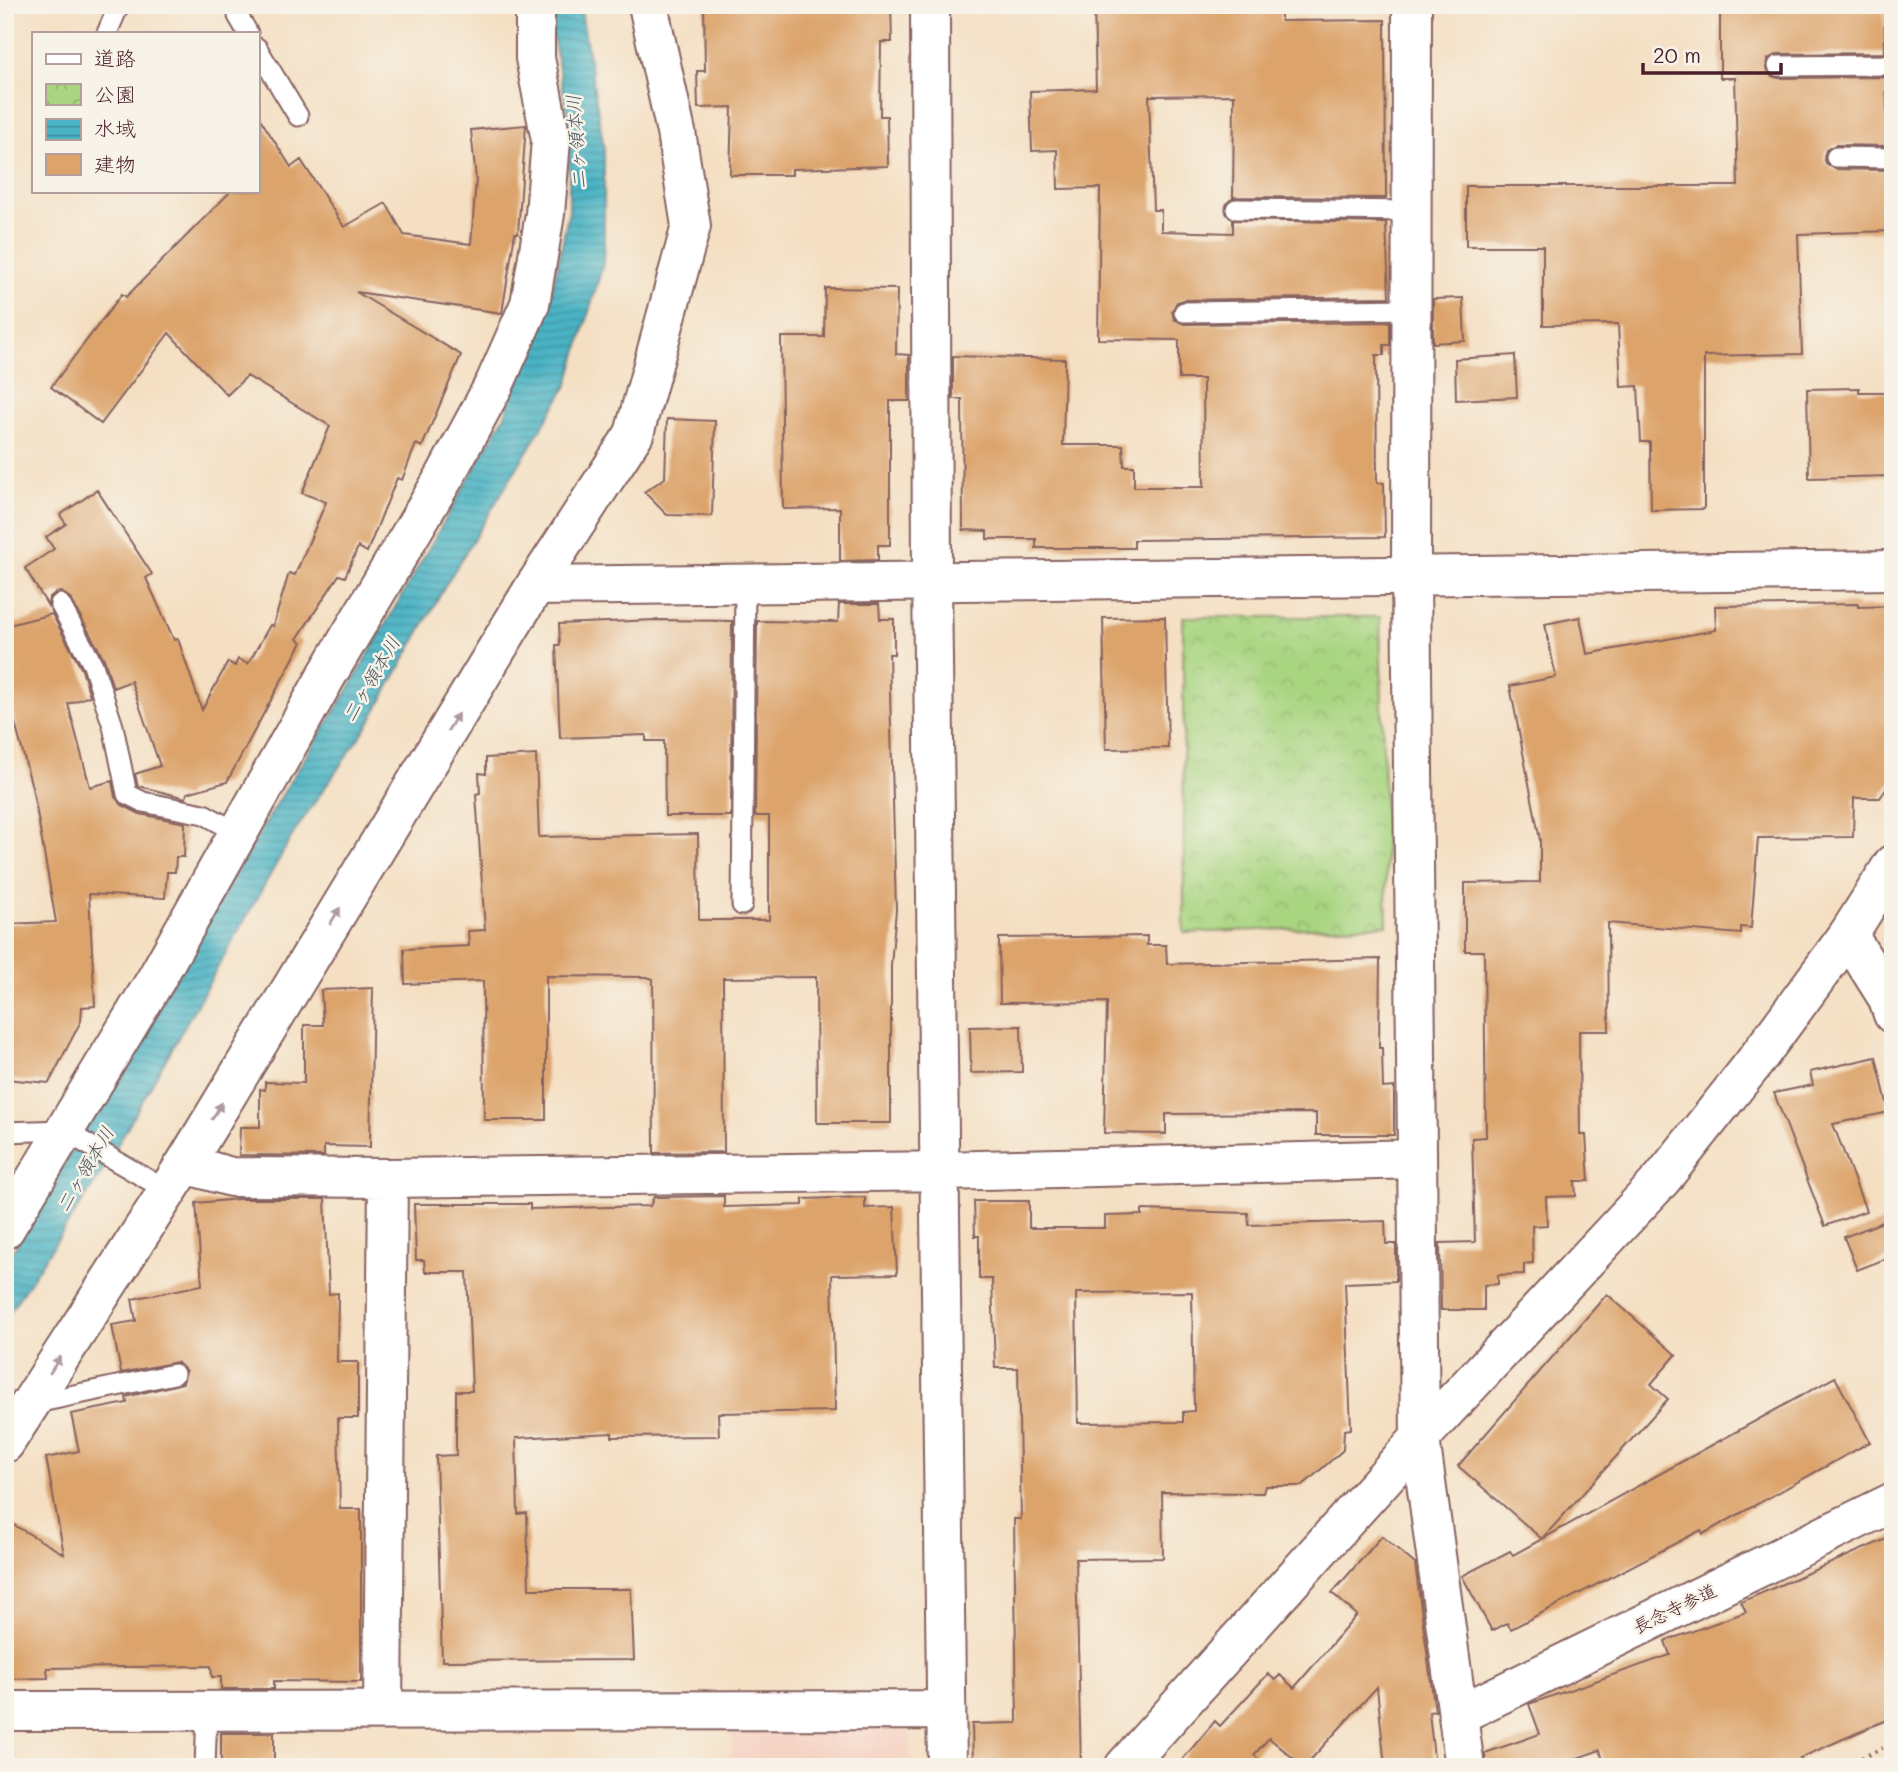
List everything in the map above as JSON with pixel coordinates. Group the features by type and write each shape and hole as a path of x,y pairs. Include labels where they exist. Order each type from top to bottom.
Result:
{"street":[{"path":"5,1229 155,981 445,477 495,383 530,304 545,214 551,140 535,58 535,5"},
{"path":"5,1443 175,1177 535,586 634,434 691,226 676,132 648,5"},
{"path":"930,5 932,581 942,1171 947,1767"},
{"path":"1412,5 1410,575 1420,1438 1465,1767"},
{"path":"535,586 1893,570"},
{"path":"1124,1767 1420,1438 1662,1179 1754,1063 1848,935 1893,864"},
{"path":"1848,935 1887,996 1893,1013"},
{"path":"175,1177 388,1178 942,1171 1417,1159"},
{"path":"383,1710 388,1178"},
{"name":"長念寺参道","path":"1458,1715 1893,1502"},
{"path":"5,1711 946,1710"}],"lane":[{"path":"107,32 118,5"},
{"path":"238,5 238,16 247,32"},
{"path":"259,51 298,116"},
{"path":"1778,66 1893,65"},
{"path":"1836,157 1893,158"},
{"path":"1236,209 1412,211"},
{"path":"1184,312 1410,309"},
{"path":"742,905 745,584"},
{"path":"60,604 93,665 113,726 127,794 143,802 204,814 238,833"},
{"path":"5,1132 64,1130 175,1177"},
{"path":"30,1404 174,1374"},
{"path":"205,1767 207,1711"}],"path":[{"path":"1843,1767 1893,1743"}],"shaded area":[{"path":"910,1727 911,1767 731,1767 731,1730"}],"green space":[{"path":"1183,617 1380,617 1387,925 1184,933"}],"water":[{"name":"二ヶ領本川","path":"547,5 580,5 604,148 604,260 568,384 448,581 368,725 295,831 102,1172 5,1319 5,1264 291,780 345,695 504,417 550,301 569,211 569,122"}],"building":[{"path":"704,5 891,5 892,42 881,42 880,116 887,116 888,166 792,169 792,175 730,175 732,107 698,108 697,71 705,71"},
{"path":"1094,5 1281,5 1281,21 1385,20 1386,198 1233,197 1234,95 1149,96 1153,210 1161,210 1161,231 1233,233 1233,220 1386,223 1389,297 1184,300 1177,302 1172,311 1174,319 1184,324 1390,322 1390,345 1384,345 1384,355 1376,355 1377,483 1384,483 1385,537 1134,540 1134,548 1036,548 1036,539 987,539 987,531 963,530 962,399 953,399 953,356 1065,359 1063,445 1123,445 1124,466 1134,466 1134,487 1204,487 1203,379 1179,379 1179,340 1098,339 1100,188 1058,189 1057,150 1032,151 1030,91 1096,89"},
{"path":"1720,5 1884,5 1885,53 1778,54 1768,59 1766,67 1771,76 1778,78 1886,77 1888,146 1836,145 1826,150 1824,157 1826,163 1835,169 1889,170 1889,180 1893,180 1893,231 1798,234 1802,354 1704,356 1704,509 1651,510 1650,442 1641,442 1638,386 1621,387 1618,324 1543,325 1543,246 1466,246 1466,186 1738,186 1735,78 1720,78"},
{"path":"259,117 291,167 301,160 344,227 386,203 404,235 471,244 476,180 471,130 526,125 518,233 515,233 502,313 356,292 461,355 422,447 416,444 402,480 397,478 367,552 358,547 345,577 339,575 297,639 302,642 227,782 187,793 186,798 138,786 135,774 160,766 131,681 113,688 104,659 70,598 61,592 55,593 49,598 48,606 25,568 54,549 46,537 66,524 60,515 97,490 152,574 146,578 174,640 178,639 202,710 228,662 235,666 238,659 248,664 270,625 273,626 289,573 295,575 326,502 302,493 330,426 247,376 227,395 169,333 101,424 51,387 122,294 126,297 230,192 259,192"},
{"path":"825,288 897,289 896,354 909,355 909,401 890,401 890,545 878,545 878,560 840,561 840,508 783,509 781,337 824,337"},
{"path":"1463,298 1465,341 1433,343 1433,299"},
{"path":"1515,355 1517,397 1456,400 1455,359"},
{"path":"1859,388 1859,392 1893,392 1893,476 1809,478 1807,389"},
{"path":"667,419 715,421 712,516 667,515 644,492 665,478"},
{"path":"839,604 879,604 880,619 894,619 894,654 889,654 896,910 891,965 891,1123 817,1123 816,977 723,978 724,1152 654,1153 653,979 647,977 546,976 546,1120 484,1120 483,981 405,984 404,949 469,946 468,931 485,930 476,794 480,793 479,773 486,774 486,758 536,755 539,837 698,834 699,920 769,920 769,816 755,816 757,621 838,622"},
{"path":"1858,604 1858,607 1893,606 1893,779 1880,798 1854,798 1853,837 1758,838 1751,928 1741,927 1741,934 1608,923 1609,1031 1579,1031 1580,1135 1586,1135 1589,1181 1575,1181 1576,1196 1546,1197 1547,1225 1532,1226 1533,1263 1524,1264 1524,1274 1498,1275 1498,1284 1484,1285 1484,1310 1441,1310 1440,1243 1475,1242 1472,1138 1486,1137 1484,951 1465,951 1465,883 1540,882 1540,840 1510,686 1556,677 1545,624 1580,617 1587,654 1716,630 1715,606"},
{"path":"52,614 82,670 90,696 68,704 90,787 112,781 115,797 122,805 140,814 185,823 184,857 176,857 175,872 167,872 165,898 89,894 95,1006 82,1007 81,1021 49,1083 5,1079 5,924 56,922 34,795 5,685 5,626"},
{"path":"1165,617 1168,748 1106,749 1103,618"},
{"path":"656,620 732,621 731,816 665,816 664,741 646,741 646,735 560,738 556,645 560,645 559,624"},
{"path":"1147,936 1147,945 1166,945 1167,964 1380,959 1379,1048 1382,1048 1383,1088 1394,1087 1394,1135 1316,1135 1316,1113 1166,1114 1166,1134 1104,1133 1107,1002 1000,1003 999,938"},
{"path":"373,988 370,1147 324,1146 324,1156 239,1155 240,1127 260,1127 260,1089 265,1090 265,1082 304,1083 304,1025 323,1025 321,990"},
{"path":"1021,1026 1022,1072 971,1073 970,1027"},
{"path":"1876,1057 1889,1112 1833,1124 1866,1211 1825,1226 1774,1093 1813,1085 1810,1072"},
{"path":"724,1196 724,1207 803,1205 803,1199 865,1197 865,1208 894,1207 897,1274 832,1275 835,1411 718,1413 719,1436 612,1437 612,1433 516,1438 518,1514 527,1513 529,1589 631,1589 634,1660 442,1661 436,1456 456,1455 456,1391 472,1391 467,1272 425,1272 424,1260 416,1260 414,1204 530,1204 530,1209 650,1206 654,1197"},
{"path":"239,1199 325,1199 329,1294 338,1293 337,1362 358,1362 358,1418 338,1418 340,1509 361,1509 361,1682 274,1681 274,1689 221,1689 221,1677 212,1677 211,1666 47,1668 48,1678 5,1679 5,1520 64,1554 46,1458 79,1451 71,1414 127,1403 126,1397 183,1383 186,1371 177,1362 121,1373 112,1325 136,1321 132,1299 202,1285 196,1203"},
{"path":"974,1201 1029,1201 1029,1228 1105,1228 1105,1216 1142,1215 1142,1210 1248,1213 1249,1225 1385,1221 1386,1244 1396,1244 1396,1281 1345,1283 1351,1429 1344,1430 1343,1450 1302,1486 1265,1486 1263,1493 1162,1492 1163,1558 1076,1559 1081,1767 973,1767 972,1724 1017,1723 1014,1519 1021,1519 1018,1368 995,1368 992,1279 979,1279 979,1236 975,1236","holes":["1192,1292 1194,1411 1183,1412 1183,1422 1078,1423 1076,1293"]},
{"path":"1893,1218 1893,1256 1857,1270 1844,1237"},
{"path":"1607,1294 1676,1355 1651,1384 1668,1399 1542,1539 1458,1466"},
{"path":"1835,1377 1870,1442 1703,1534 1701,1530 1511,1629 1507,1623 1492,1631 1462,1576 1510,1551 1513,1555"},
{"path":"1382,1536 1415,1564 1435,1711 1429,1712 1435,1767 1385,1767 1377,1687 1304,1767 1269,1738 1254,1755 1267,1767 1176,1767 1215,1721 1220,1726 1268,1674 1275,1680 1280,1675 1294,1688 1357,1615 1332,1593"},
{"path":"1893,1536 1893,1717 1800,1758 1804,1767 1605,1767 1600,1750 1552,1767 1486,1767 1485,1753 1540,1734 1529,1704 1670,1655 1665,1641 1746,1612 1741,1602"},
{"path":"221,1733 274,1733 274,1767 221,1767"}]}
